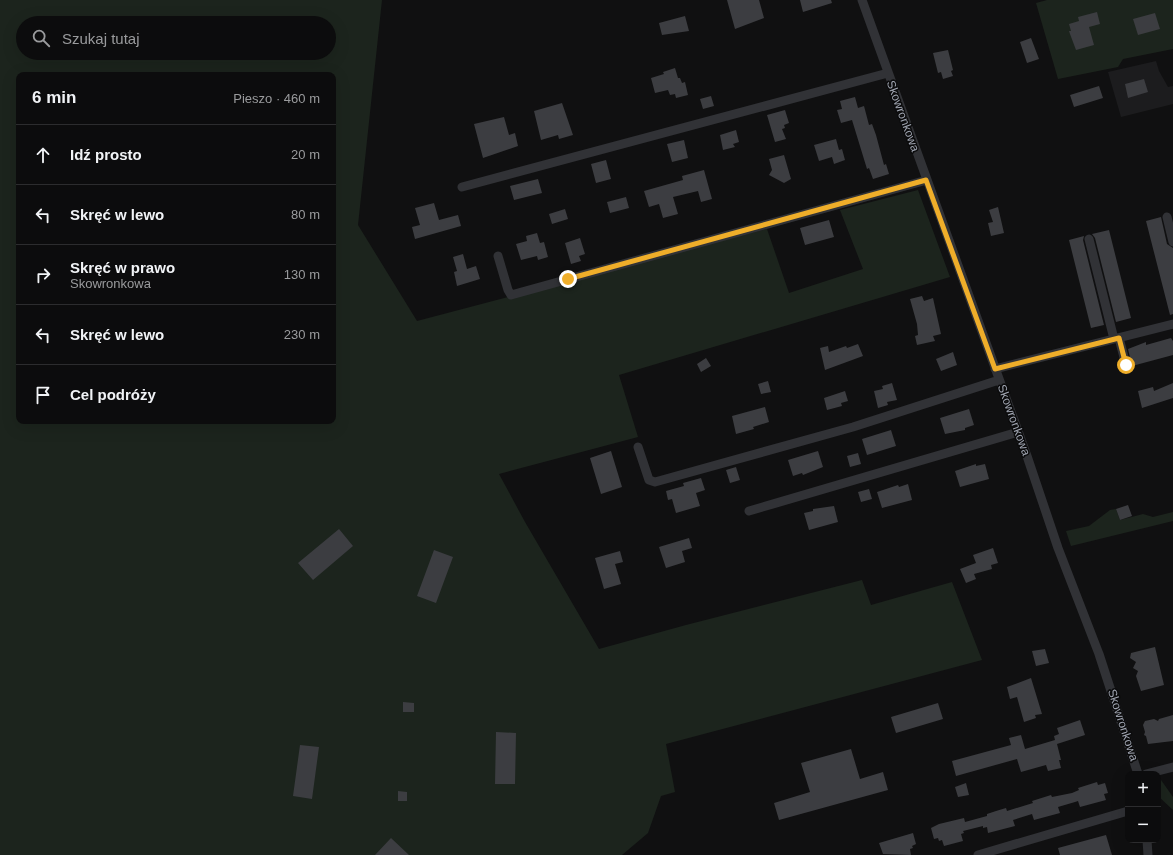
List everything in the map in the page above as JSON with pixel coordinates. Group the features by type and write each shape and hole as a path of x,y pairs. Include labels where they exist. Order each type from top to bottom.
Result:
{"street":[{"name":"Skowronkowa","path":"862,0 1018,432 1058,548 1118,708 1137,771"},
{"path":"462,187 888,73"},
{"path":"498,256 508,290 512,295 926,180"},
{"path":"1167,217 1173,242"},
{"path":"1089,239 1116,338 1126,365"},
{"path":"995,369 1173,324"},
{"path":"638,447 648,480 656,482 861,424 999,380"},
{"path":"749,511 1018,432"},
{"path":"1158,771 1173,767"},
{"path":"978,855 1125,812"},
{"path":"1147,843 1148,855"}],"shaded area":[{"path":"0,0 382,0 358,225 417,321 767,229 789,293 863,269 840,210 918,190 950,277 619,375 638,437 499,474 525,522 599,649 862,580 871,605 952,582 982,660 666,744 675,792 661,796 648,833 622,855 0,855"},
{"path":"1047,0 1173,0 1173,49 1123,59 1118,67 1058,79 1036,3"},
{"path":"1156,61 1159,71 1168,87 1173,86 1173,104 1121,117 1108,72"},
{"path":"1116,509 1120,520 1143,514 1153,517 1173,512 1173,521 1071,546 1066,531 1089,526 1110,510"},
{"path":"1161,780 1173,797 1173,810 1161,799"}],"building":[{"path":"727,0 759,0 764,18 735,29"},
{"path":"800,0 831,0 832,3 803,12"},
{"path":"1097,12 1100,24 1089,27 1094,45 1076,50 1069,31 1071,31 1069,24 1079,21 1078,17"},
{"path":"1155,13 1160,29 1138,35 1133,19"},
{"path":"685,16 689,31 662,35 659,23"},
{"path":"1031,38 1039,59 1027,63 1020,42"},
{"path":"948,50 953,76 943,79 941,72 938,73 933,53"},
{"path":"675,68 678,78 680,78 682,83 685,82 688,95 676,98 675,94 670,95 668,90 655,93 651,78 664,74 663,72"},
{"path":"1144,79 1148,92 1128,98 1125,84"},
{"path":"1099,86 1103,98 1074,107 1070,95"},
{"path":"711,96 714,106 703,109 700,99"},
{"path":"855,97 858,108 864,106 869,125 872,124 884,165 886,164 889,174 873,179 869,168 867,169 852,120 841,123 837,110 842,109 840,101"},
{"path":"562,103 573,135 559,139 558,135 541,140 534,111"},
{"path":"785,110 789,123 784,125 785,128 782,129 786,139 775,142 767,115"},
{"path":"504,117 509,135 515,133 518,146 483,158 474,124"},
{"path":"736,130 739,142 733,144 735,147 723,150 720,135"},
{"path":"836,139 839,150 842,149 845,160 834,164 832,157 819,161 814,145"},
{"path":"684,140 688,158 672,162 667,144"},
{"path":"784,155 791,179 784,183 769,175 772,170 769,159"},
{"path":"606,160 611,179 596,183 591,164"},
{"path":"704,170 712,199 701,202 698,191 673,197 678,214 663,218 659,204 649,207 644,191 683,180 682,176"},
{"path":"538,179 542,193 514,200 510,186"},
{"path":"626,197 629,208 610,213 607,202"},
{"path":"434,203 439,220 458,215 461,226 415,239 412,227 420,225 415,208"},
{"path":"998,207 1004,233 991,236 988,223 993,222 989,210"},
{"path":"565,209 568,219 552,224 549,214"},
{"path":"1161,217 1167,244 1173,248 1173,314 1170,315 1146,221"},
{"path":"829,220 834,237 805,245 800,228"},
{"path":"1109,230 1131,318 1116,322 1095,238 1092,234"},
{"path":"537,233 540,243 544,242 548,257 538,260 537,256 521,260 516,244 527,241 526,236"},
{"path":"1084,236 1083,240 1104,325 1091,328 1069,240"},
{"path":"580,238 585,254 579,256 581,261 571,264 565,243"},
{"path":"463,254 467,269 476,266 480,279 457,286 454,272 457,271 453,257"},
{"path":"922,296 924,301 933,298 941,334 933,336 935,341 917,345 915,336 918,335 917,324 910,299"},
{"path":"1171,338 1173,341 1173,355 1132,366 1128,349 1146,342 1146,345"},
{"path":"858,344 863,356 825,370 820,348 828,346 829,352 846,346 847,348"},
{"path":"953,352 957,365 941,371 936,359"},
{"path":"706,358 711,366 701,372 697,364"},
{"path":"768,381 771,392 761,394 758,384"},
{"path":"892,383 897,400 887,402 888,405 878,408 874,391 883,389 882,386"},
{"path":"1173,383 1173,398 1142,408 1138,391 1153,387 1154,391"},
{"path":"845,391 848,401 841,403 842,406 827,410 824,398"},
{"path":"765,407 769,422 753,427 754,429 736,434 732,416"},
{"path":"969,409 974,425 965,428 965,430 945,434 940,418"},
{"path":"891,430 896,446 867,455 862,439"},
{"path":"611,451 622,487 601,494 590,458"},
{"path":"818,451 823,467 803,475 802,473 793,476 788,460"},
{"path":"858,453 861,464 850,467 847,456"},
{"path":"976,464 976,466 985,464 989,479 960,487 955,471"},
{"path":"736,467 740,480 730,483 726,470"},
{"path":"701,478 705,490 696,493 700,506 676,513 672,499 668,500 666,491 684,486 683,483"},
{"path":"908,484 912,500 882,508 877,492 898,485 899,487"},
{"path":"869,489 872,499 861,502 858,492"},
{"path":"1128,505 1132,516 1120,520 1116,509"},
{"path":"834,506 838,522 809,530 804,513 813,511 813,509"},
{"path":"339,529 353,546 313,580 298,563"},
{"path":"689,538 692,548 682,551 685,562 666,568 659,547"},
{"path":"993,548 998,563 991,565 992,569 974,574 976,579 966,583 960,569 976,563 973,555"},
{"path":"434,550 453,557 436,603 417,596"},
{"path":"620,551 623,562 615,564 621,584 604,589 595,558"},
{"path":"1155,647 1164,685 1141,691 1136,676 1138,671 1133,668 1136,662 1130,658 1131,653"},
{"path":"1045,649 1049,663 1036,666 1032,651"},
{"path":"1031,678 1042,714 1035,715 1036,718 1024,722 1017,697 1010,699 1007,687"},
{"path":"403,702 414,703 414,712 403,712"},
{"path":"938,703 943,719 896,733 891,717"},
{"path":"1173,715 1173,741 1148,744 1146,736 1144,735 1145,732 1143,725 1145,721 1154,719 1158,721 1159,719"},
{"path":"1080,720 1085,735 1057,744 1061,760 1059,760 1061,768 1048,771 1046,765 1021,772 1017,759 956,776 952,761 1011,745 1009,738 1021,735 1025,749 1055,740 1054,736 1059,734 1057,728"},
{"path":"496,732 516,733 515,784 495,784"},
{"path":"300,745 319,747 312,799 293,796"},
{"path":"851,749 860,779 883,772 888,790 779,820 774,803 810,792 801,763"},
{"path":"1097,782 1098,785 1105,783 1108,793 1104,794 1106,800 1080,807 1078,801 1058,807 1060,813 1034,820 1032,814 1013,820 1015,826 988,833 987,827 983,828 983,826 963,831 964,833 961,834 963,841 944,846 942,840 939,841 938,838 934,839 931,828 939,824 964,818 965,822 987,816 987,814 1006,808 1007,811 1033,803 1032,801 1051,795 1052,797 1072,793 1079,790 1078,788"},
{"path":"966,783 969,795 958,797 955,787"},
{"path":"398,791 407,792 407,801 398,801"},
{"path":"913,833 916,844 910,849 911,855 883,854 879,843"},
{"path":"1106,835 1112,855 1060,855 1058,848"},
{"path":"391,838 409,855 375,855"}],"route":[{"path":"568,279 926,180 995,369 1119,338 1126,365"}]}
